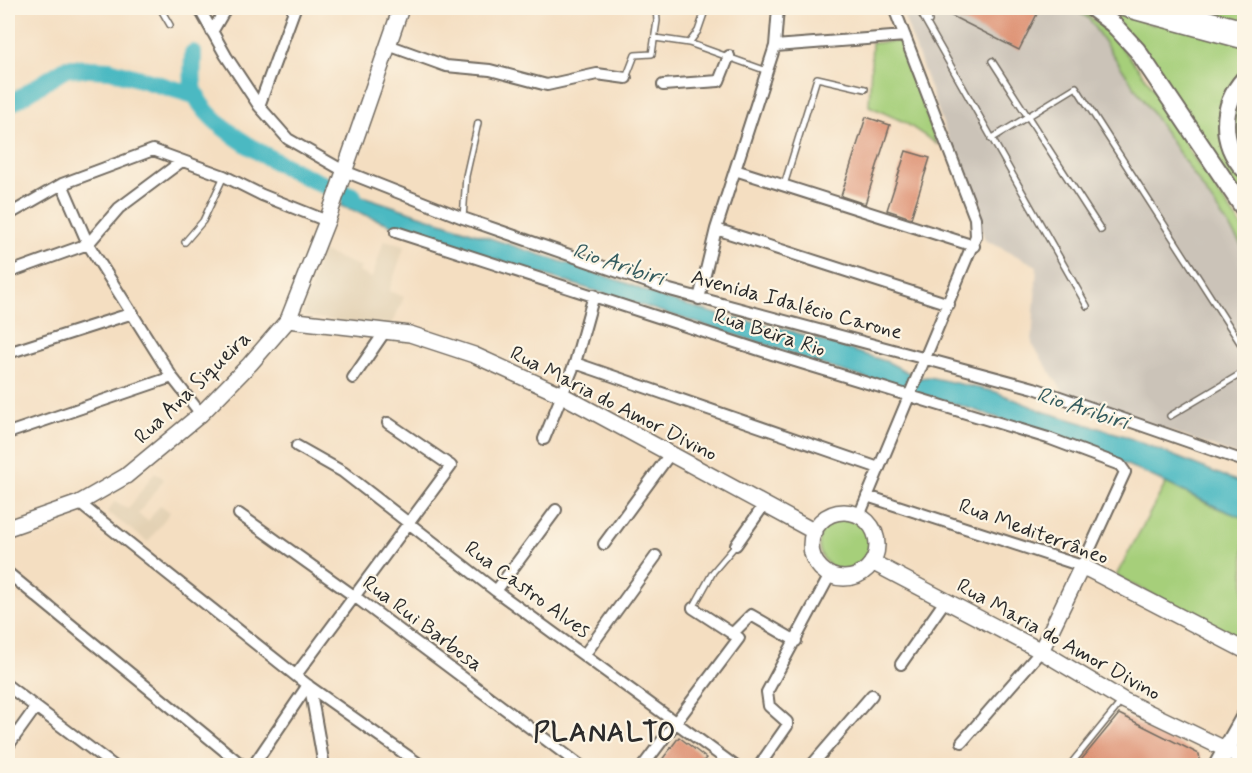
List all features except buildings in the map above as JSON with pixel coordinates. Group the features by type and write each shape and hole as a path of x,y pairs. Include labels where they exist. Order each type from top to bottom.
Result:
{"main road":[{"path":"1092,8 1113,24 1137,50 1245,209"},
{"path":"1245,79 1231,99 1226,121 1229,144 1245,169"},
{"path":"1217,765 1245,718"},
{"path":"1227,750 1244,762"}],"street":[{"name":"Avenida Idalécio Carone","path":"199,8 259,106 288,139 342,178 699,299 1034,388 1245,460"},
{"path":"212,32 226,8"},
{"path":"259,106 294,8"},
{"name":"Rua Ana Siqueira","path":"8,528 79,503 126,476 201,414 250,364 288,320 327,221 401,8"},
{"path":"699,299 716,229 775,46 778,8"},
{"path":"858,516 974,246 975,218 894,8"},
{"path":"1122,8 1245,28"},
{"path":"1161,13 1245,41"},
{"path":"775,46 906,36"},
{"path":"388,45 446,66 490,69 547,85 597,74 626,78"},
{"path":"663,85 718,81 729,56"},
{"path":"8,215 62,184 153,150 224,176 327,221"},
{"path":"10,272 88,244 119,208 182,161"},
{"path":"735,170 974,246"},
{"path":"62,184 88,244 172,377 201,414"},
{"path":"716,229 949,303"},
{"name":"Rua Beira Rio","path":"396,232 1058,441 1120,465 1125,472 1125,477 1082,566"},
{"path":"544,439 575,363 594,295"},
{"path":"8,353 133,313"},
{"name":"Rua Maria do Amor Divino","path":"288,320 410,334 474,355 562,395 815,532"},
{"path":"353,378 386,330"},
{"path":"575,363 879,468"},
{"path":"8,433 172,377"},
{"path":"296,675 451,466 388,423"},
{"name":"Rua Castro Alves","path":"297,446 343,472 496,591 735,765"},
{"path":"604,544 670,454"},
{"name":"Rua Mediterrâneo","path":"867,496 1082,566 1245,650"},
{"path":"79,503 309,686 422,765"},
{"path":"736,545 764,505"},
{"path":"496,591 556,510"},
{"path":"846,512 858,516 868,523 876,539 876,551 872,562 854,576 842,578 830,575 820,567 814,556 812,544 815,532 822,521 833,514 846,512"},
{"name":"Rua Rui Barbosa","path":"239,514 354,596 581,765"},
{"path":"585,654 656,556"},
{"name":"Rua Maria do Amor Divino","path":"872,562 1041,651 1124,700 1227,750"},
{"path":"962,742 1041,651 1082,566"},
{"path":"8,573 243,765"},
{"path":"759,765 787,726 787,722 769,706 766,699 768,689 830,575"},
{"path":"901,664 945,601"},
{"path":"643,765 739,638 693,608"},
{"path":"732,634 751,615 796,641"},
{"path":"8,686 114,765"},
{"path":"253,765 309,686"},
{"path":"309,686 324,765"},
{"path":"811,765 872,695"},
{"path":"8,746 36,707"}],"lane":[{"path":"160,8 170,24"},
{"path":"626,78 635,55 652,54 656,8"},
{"path":"689,43 698,31 706,8"},
{"path":"922,8 932,31 991,139 1087,306"},
{"path":"655,38 689,43 767,71"},
{"path":"992,62 1101,230"},
{"path":"783,187 817,78 865,89"},
{"path":"991,139 1076,87 1245,349"},
{"path":"463,218 466,176 478,123"},
{"path":"185,242 203,221 224,176"},
{"path":"1170,416 1245,372"},
{"path":"693,608 713,572 736,545"},
{"path":"1069,765 1124,700"}],"shaded area":[{"path":"901,8 1072,8 1088,18 1244,249 1244,458 1064,393 1032,344 1037,266 985,240"},
{"path":"384,240 405,245 389,291 404,297 390,329 302,316 321,251 361,267 359,272 372,278"},
{"path":"155,472 164,479 138,514 148,521 160,505 170,512 148,542 107,512 115,501 128,509"},
{"path":"678,734 709,757 702,765 655,766"}],"green space":[{"path":"1072,8 1084,13 1100,25 1137,66 1154,89 1180,129 1187,147 1244,230 1244,249 1088,18"},
{"path":"1102,8 1154,25 1159,8 1244,8 1244,200"},
{"path":"900,41 937,144 904,122 869,106 872,43"},
{"path":"1166,483 1212,506 1244,518 1244,642 1116,576"},
{"path":"846,517 856,519 865,525 871,534 873,544 871,554 865,563 856,569 846,571 836,569 827,563 821,554 819,544 821,534 827,525 836,519"}],"water":[{"name":"Rio Aribiri","path":"347,191 626,283 662,298 727,317 778,327 888,362 918,378 929,377 996,392 1045,412 1122,435 1244,484 1244,518 1124,464 1010,422 837,370 770,346 427,238 341,206"}],"waterway":[{"name":"Rio Aribiri","path":"193,53 194,90 202,106 218,123 239,139 288,168 353,196"},
{"name":"Rio Aribiri","path":"8,105 67,68 110,70 197,96"}],"district":[{"name":"PLANALTO","path":"605,732"}]}
